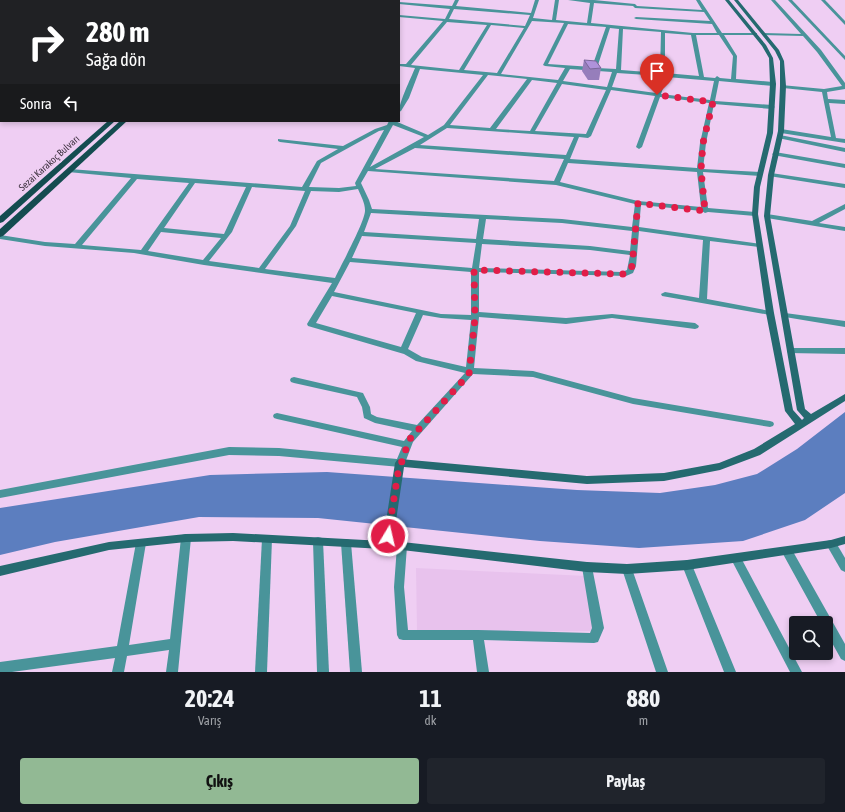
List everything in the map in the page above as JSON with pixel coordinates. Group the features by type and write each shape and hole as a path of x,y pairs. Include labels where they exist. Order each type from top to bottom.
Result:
{"main road":[{"path":"727,0 755,34 771,58 773,84 770,133 757,187 755,214 770,313 789,411 802,425"},
{"path":"736,0 777,51 782,61 783,86 781,134 771,175 767,216 801,410 811,419"},
{"name":"Sezai Karakoç Bulvarı","path":"0,220 111,122"},
{"path":"0,236 123,122"},
{"path":"387,541 399,468 587,480 664,477 720,466 756,452 802,425 845,397"},
{"path":"0,571 109,546 186,538 267,539 318,541 346,544 387,541 402,546 587,567 627,569 687,565 736,559 831,544 845,540"}],"street":[{"path":"369,0 374,0"},
{"path":"407,66 446,20 457,0"},
{"path":"498,75 531,17 537,0"},
{"path":"554,21 557,0"},
{"path":"570,0 635,4 705,11"},
{"path":"698,0 735,56 733,80"},
{"path":"773,0 819,51 845,87 824,91 783,86"},
{"path":"790,0 845,59"},
{"path":"823,0 845,24"},
{"path":"589,25 592,1"},
{"path":"400,3 504,12 566,23 637,30 693,34 755,34"},
{"path":"635,4 637,30"},
{"path":"496,24 504,12"},
{"path":"400,16 525,27"},
{"path":"400,22 405,16"},
{"path":"636,18 713,23"},
{"path":"566,23 546,66 716,78 773,84"},
{"path":"460,71 490,24"},
{"path":"594,70 608,27"},
{"path":"446,126 588,136 616,71 621,28"},
{"path":"639,147 664,74 663,32"},
{"path":"693,34 702,77"},
{"path":"764,34 804,35"},
{"path":"819,51 826,51"},
{"path":"832,52 845,52"},
{"path":"400,66 531,78 713,102 772,107"},
{"path":"400,108 406,98 418,67"},
{"path":"531,132 568,68"},
{"path":"367,171 414,146 446,126 486,74"},
{"path":"492,130 531,78"},
{"path":"705,211 701,170 703,143 713,102 716,78"},
{"path":"824,91 834,140"},
{"path":"827,101 845,102"},
{"path":"260,271 293,226 307,188 319,162 390,123 429,137"},
{"path":"390,123 367,171 358,183 369,210 360,234 336,281 311,324 403,350 419,358 470,371 533,374 633,402 770,424"},
{"path":"781,134 845,141"},
{"path":"781,134 845,150"},
{"path":"556,183 577,136"},
{"path":"280,140 344,148"},
{"path":"414,146 567,159 629,166 760,174"},
{"path":"775,154 845,166"},
{"path":"70,171 250,186 348,190 360,187"},
{"path":"367,171 556,183 638,203 705,211 755,214"},
{"path":"771,175 845,186"},
{"path":"76,247 135,176"},
{"path":"142,253 193,182"},
{"path":"204,263 229,232 250,186"},
{"path":"347,260 474,270 623,274 630,271 638,203"},
{"path":"812,224 845,206"},
{"path":"369,210 562,222 636,229 759,245"},
{"path":"767,216 845,230"},
{"path":"0,494 229,451 279,452 399,468 409,440 469,374 475,316 474,270 483,217"},
{"path":"158,230 225,236"},
{"path":"360,234 590,248 633,253"},
{"path":"0,236 45,244 142,253 336,281"},
{"path":"703,301 706,239"},
{"path":"329,293 441,316 475,316 566,321 612,316 695,326"},
{"path":"665,294 770,313"},
{"path":"403,350 420,312"},
{"path":"785,315 845,324"},
{"path":"791,351 845,351"},
{"path":"294,380 360,395 366,407 367,416 374,420 419,430"},
{"path":"277,416 407,445"},
{"path":"172,672 186,538"},
{"path":"262,672 267,539"},
{"path":"318,541 323,672"},
{"path":"118,672 141,542"},
{"path":"346,544 356,672"},
{"path":"831,544 845,567"},
{"path":"402,546 399,587 404,635 594,638 598,628 587,567"},
{"path":"787,551 845,655"},
{"path":"736,559 796,672"},
{"path":"687,565 730,672"},
{"path":"627,569 662,672"},
{"path":"478,635 483,672"},
{"path":"0,668 174,644"}],"shaded area":[{"path":"416,568 586,576 593,631 417,632"}],"water":[{"path":"845,412 845,493 805,520 743,541 639,548 540,541 318,518 199,517 55,542 0,555 0,508 210,475 327,472 577,490 660,493 715,485 757,474 797,449"}],"building":[{"path":"584,60 596,61 601,68 590,69"}],"route":[{"path":"388,536 400,463 409,440 469,374 475,318 474,270 623,274 630,271 632,266 638,203 705,211 701,170 703,143 713,102 657,95"}]}
